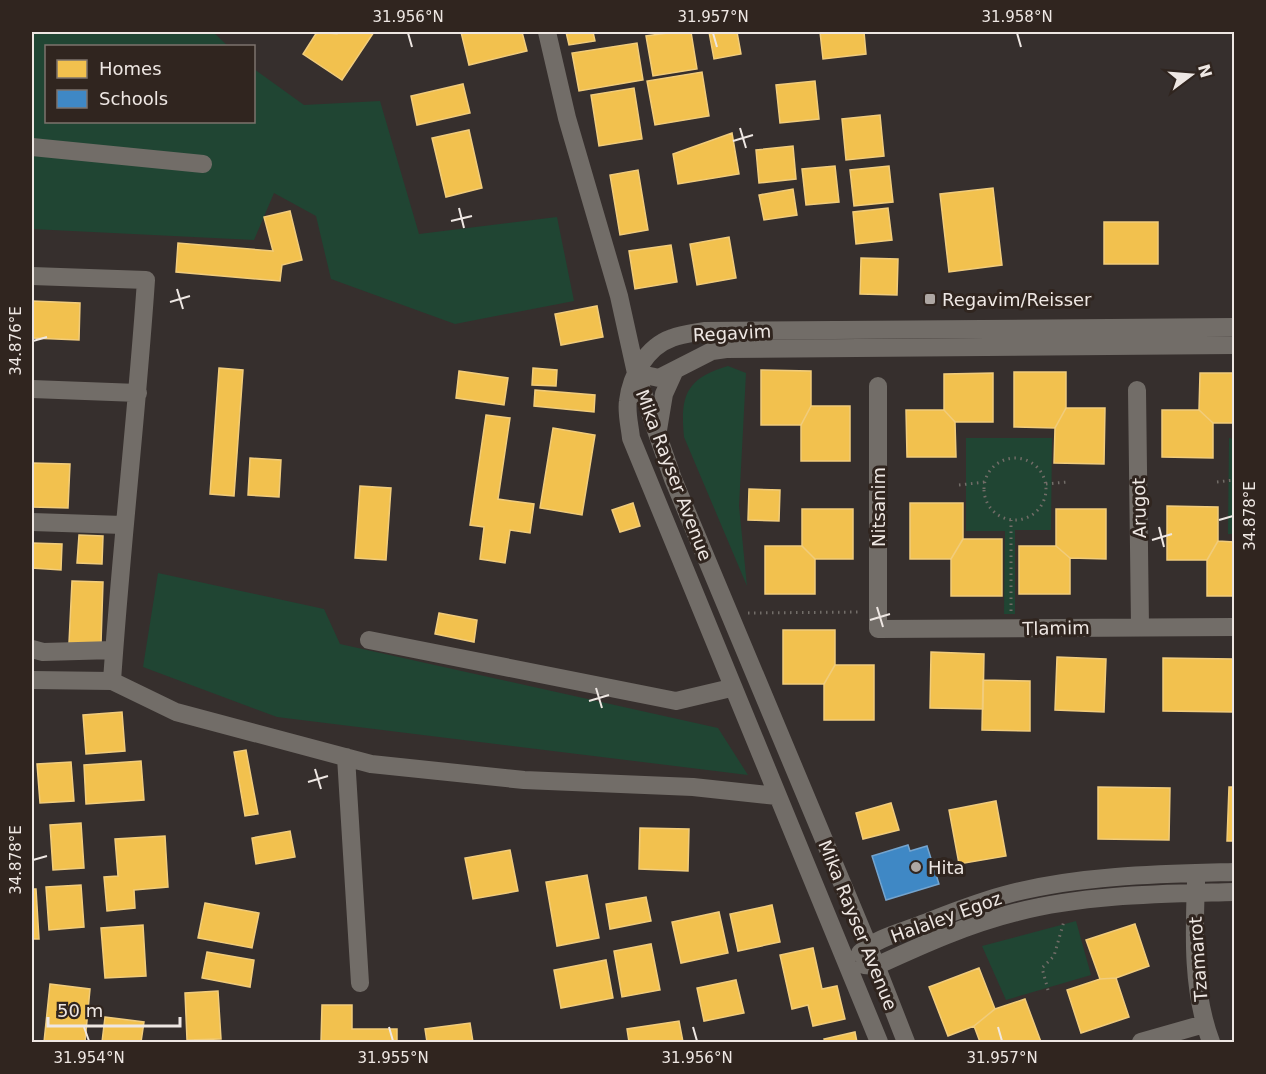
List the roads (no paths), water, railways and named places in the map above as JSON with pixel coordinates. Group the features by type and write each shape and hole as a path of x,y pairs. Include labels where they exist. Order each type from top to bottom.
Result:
{"street":[{"path":"547,32 567,118 619,296 636,373"},
{"path":"32,147 203,164"},
{"path":"32,276 146,280 138,393 123,525 112,681"},
{"name":"Regavim","path":"1234,327 704,331 671,338 660,344 648,354 636,373 659,378 695,359 726,349 1234,345"},
{"path":"658,436 659,412 674,372"},
{"name":"Mika Rayser Avenue","path":"636,373 673,479 868,945 906,1042"},
{"name":"Mika Rayser Avenue","path":"636,373 627,402 631,438 731,688 879,1042"},
{"name":"Nitsanim","path":"878,386 878,620"},
{"path":"32,389 138,393"},
{"name":"Arugot","path":"1137,390 1140,626"},
{"path":"32,522 123,525"},
{"name":"Tlamim","path":"878,620 1011,629 1140,626 1234,627"},
{"path":"369,640 676,701 731,688"},
{"path":"32,648 44,652 114,650"},
{"path":"32,680 112,681 176,712 371,764 524,780 693,788 777,796"},
{"path":"346,757 360,983"},
{"name":"Halaley Egoz","path":"848,965 868,945 984,901 1033,888 1103,879 1234,872"},
{"name":"Tzamarot","path":"1196,874 1194,939 1204,1024 1211,1042"},
{"name":"Halaley Egoz","path":"848,965 876,966 990,920 1069,902 1234,892"},
{"path":"1141,1042 1204,1024"}],"place":[{"name":"Regavim/Reisser","path":"930,299"},
{"name":"Hita","path":"916,867"}]}
